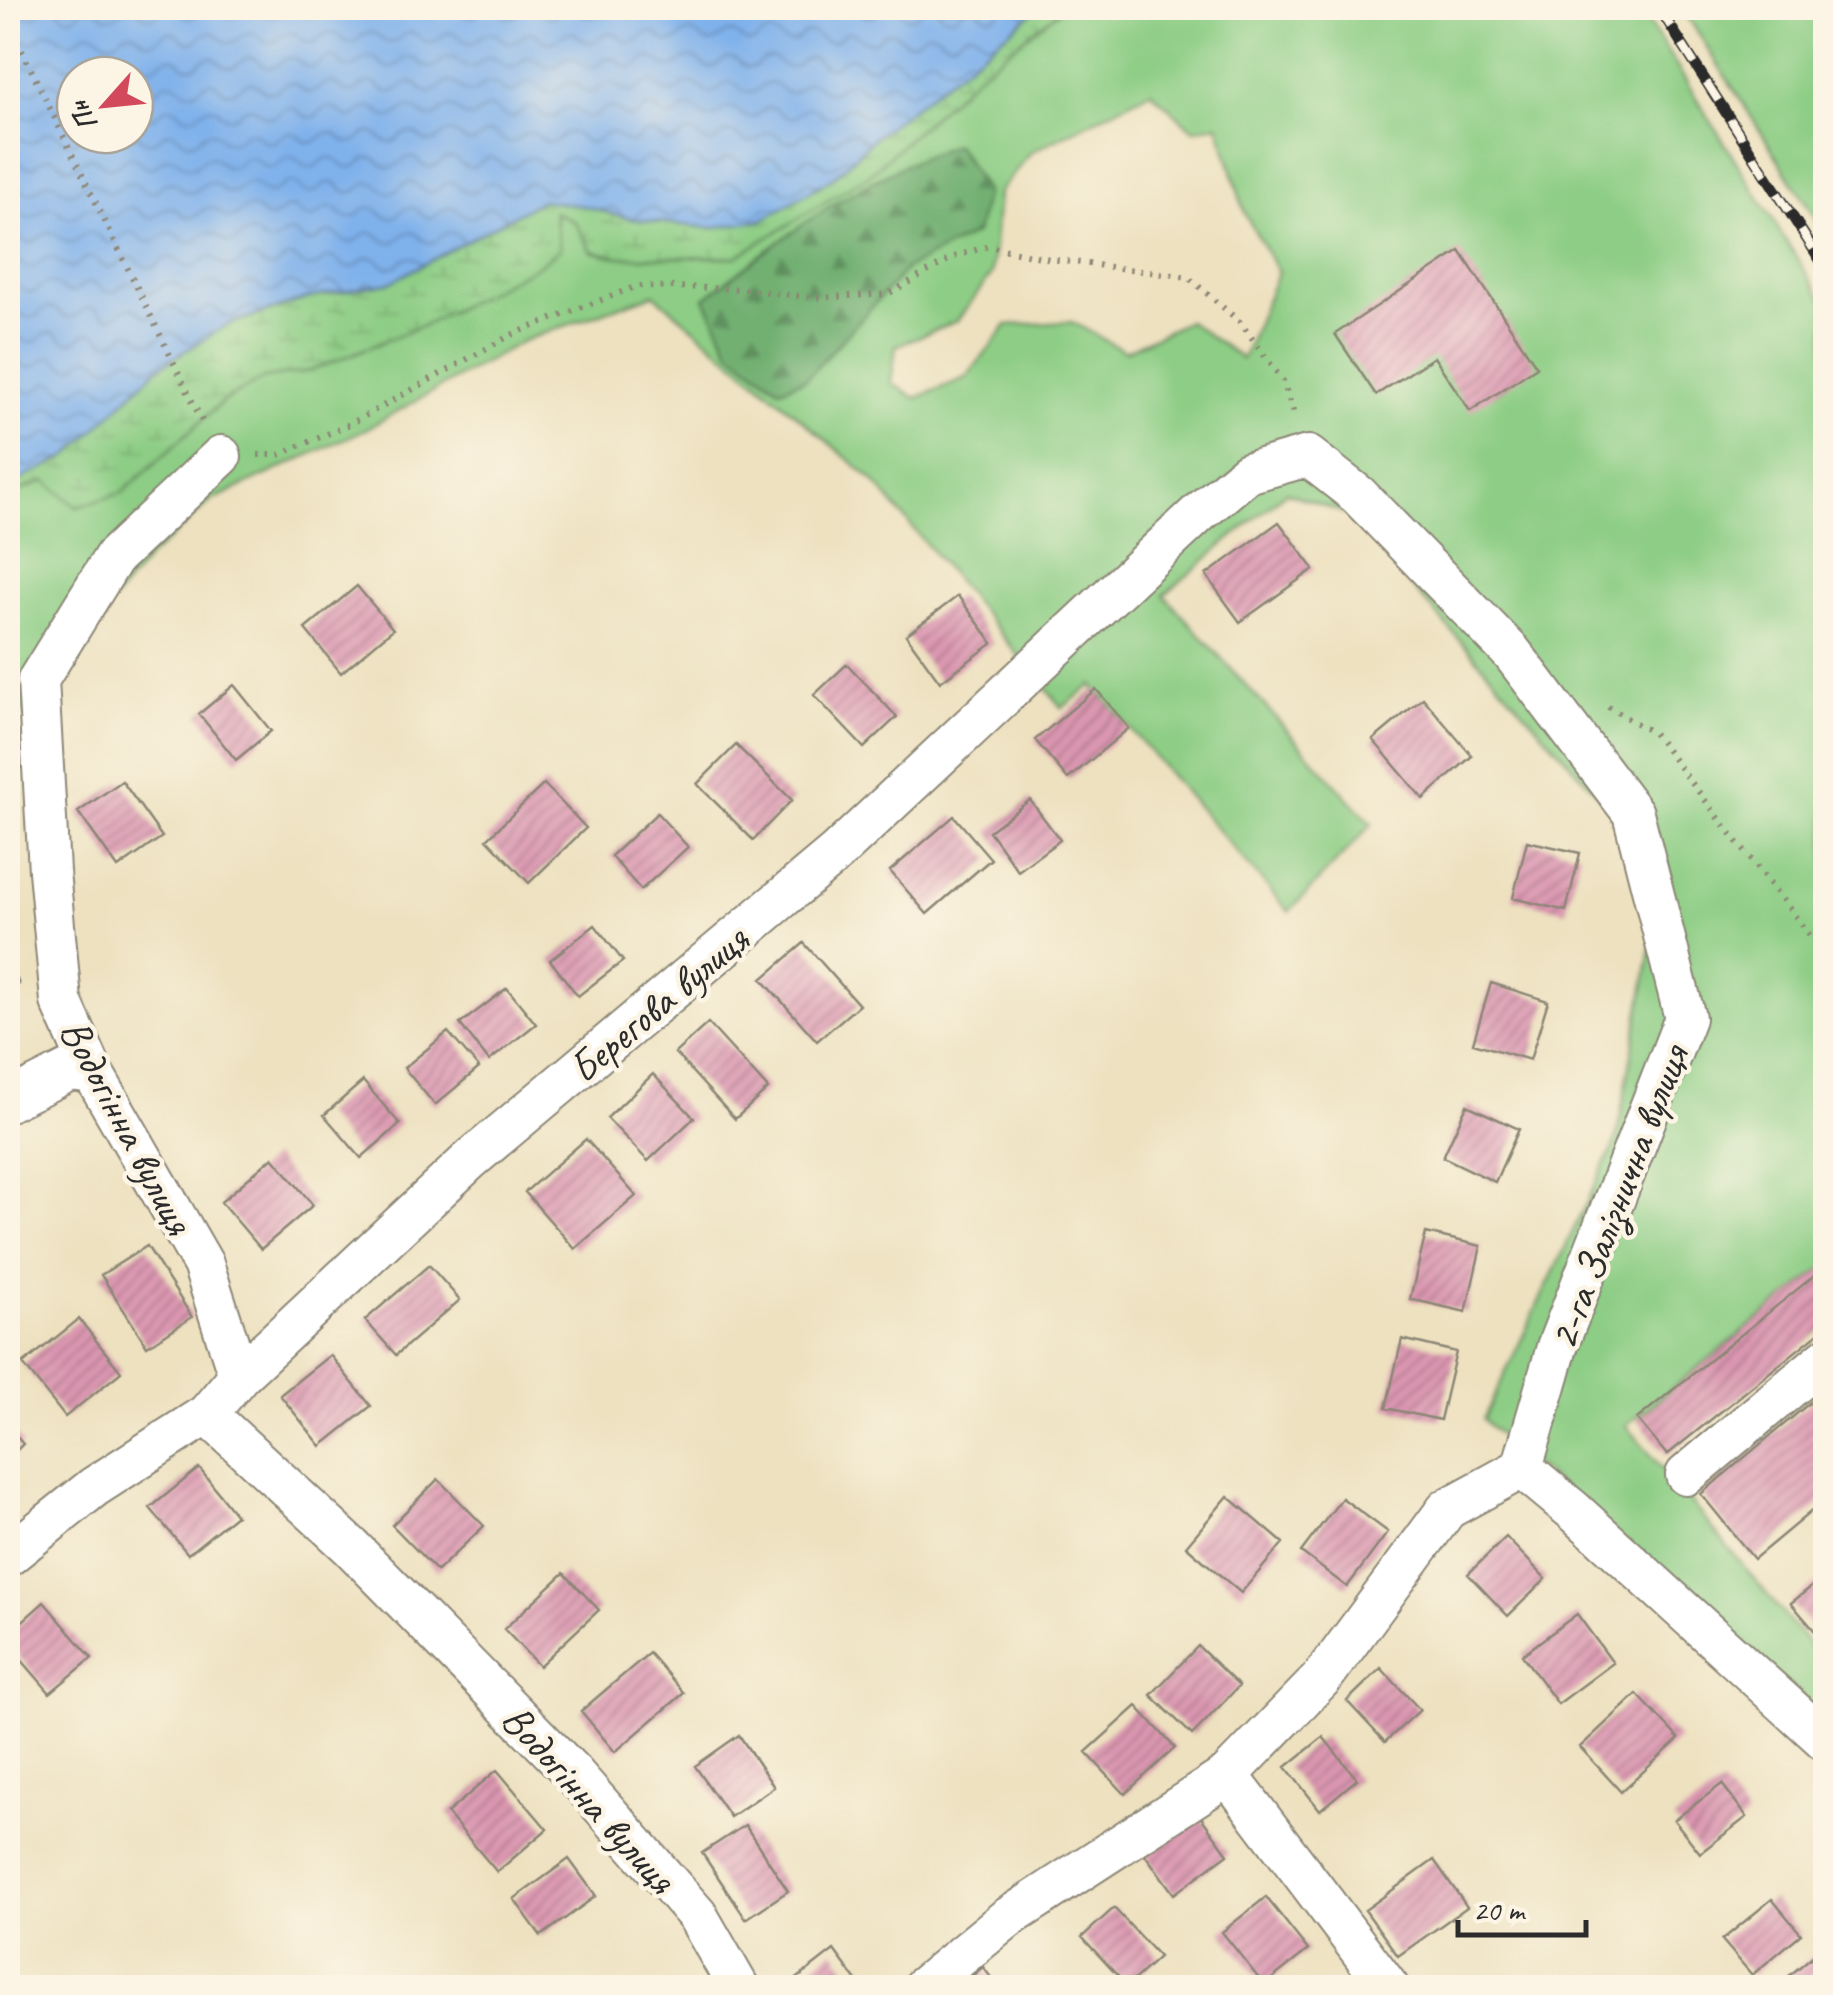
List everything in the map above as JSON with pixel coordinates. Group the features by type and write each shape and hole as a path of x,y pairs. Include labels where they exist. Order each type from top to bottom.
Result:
{"street":[{"name":"Водогінна вулиця","path":"221,456 114,557 38,680 61,1000 92,1074 203,1264 239,1376"},
{"name":"Берегова вулиця","path":"8,1556 94,1487 207,1414 239,1376 470,1160 836,854 1246,473 1308,456"},
{"name":"2-га Залізнична вулиця","path":"1308,456 1358,495 1512,653 1633,814 1685,1018 1557,1347 1522,1468"},
{"path":"8,1101 70,1070 92,1074"},
{"path":"1686,1475 1826,1358"},
{"name":"Водогінна вулиця","path":"207,1414 350,1546 572,1772 697,1916 739,1988"},
{"path":"922,1988 1006,1919 1228,1774 1322,1676 1447,1508 1522,1468 1826,1741"},
{"path":"1228,1774 1389,1988"}],"path":[{"path":"8,22 221,456 279,455 350,424 511,335 637,286 745,289 813,298 888,294 954,257 988,246 1050,259 1188,278 1240,322 1283,381 1308,456"},
{"path":"1606,706 1653,733 1826,956"}],"green space":[{"path":"1039,8 1063,8 977,75 869,175 736,257 619,257 592,251 575,222 554,212 560,249 539,265 422,326 310,371 264,378 223,401 122,493 77,507 45,481 8,495 8,486 68,456 158,368 229,324 309,298 391,282 542,200 631,219 711,228 762,220 835,176 875,137"},
{"path":"1063,8 1640,8 1825,303 1826,1266 1626,1425 1825,1664 1825,1717 1483,1420 1616,1141 1654,933 1622,821 1347,514 1286,492 1164,595 1372,824 1289,912 1092,685 1062,708 873,480 654,294 523,341 366,429 212,500 147,559 8,730 8,495 45,481 122,493 223,401 264,377 310,371 422,326 539,265 553,211 575,222 592,252 619,257 736,257","holes":["1151,91 1193,130 1218,124 1245,214 1278,272 1242,359 1188,321 1125,351 1072,322 1007,325 966,378 916,398 891,383 896,346 957,321 992,274 998,193 1031,152","976,233 907,268 807,378 780,389 730,351 705,298"]},
{"path":"1682,8 1825,8 1825,233"},
{"path":"956,144 986,192 976,233 907,268 807,378 780,389 730,351 705,298 824,210 886,174"}],"water":[{"path":"8,8 1039,8 875,137 835,176 762,220 711,228 631,219 542,200 391,282 309,298 229,324 158,368 68,456 8,486"}],"building":[{"path":"1460,251 1537,367 1470,411 1434,357 1376,395 1335,334"},
{"path":"1279,522 1314,569 1240,622 1206,575"},
{"path":"357,586 393,629 341,673 305,629"},
{"path":"958,596 993,643 940,682 906,635"},
{"path":"847,664 897,717 864,748 814,695"},
{"path":"234,685 271,731 236,760 199,714"},
{"path":"1096,689 1129,728 1068,779 1035,740"},
{"path":"1423,698 1472,756 1423,799 1373,740"},
{"path":"736,745 792,800 753,840 697,784"},
{"path":"122,781 162,837 118,868 78,812"},
{"path":"544,784 586,828 529,883 487,839"},
{"path":"1030,800 1060,840 1018,871 989,831"},
{"path":"657,813 688,847 641,890 611,856"},
{"path":"954,816 991,859 927,914 890,871"},
{"path":"1527,841 1580,853 1566,911 1513,898"},
{"path":"595,925 623,961 578,996 550,960"},
{"path":"804,943 859,1005 817,1041 762,979"},
{"path":"8,959 19,984 8,989"},
{"path":"1491,983 1548,1001 1530,1060 1473,1043"},
{"path":"507,988 536,1024 489,1061 460,1024"},
{"path":"708,1023 768,1089 735,1119 675,1053"},
{"path":"448,1032 479,1068 435,1105 404,1068"},
{"path":"653,1074 694,1118 648,1161 607,1118"},
{"path":"363,1081 400,1124 361,1158 324,1115"},
{"path":"1467,1105 1519,1129 1495,1182 1443,1157"},
{"path":"586,1139 636,1196 575,1249 525,1192"},
{"path":"273,1157 313,1205 261,1249 221,1202"},
{"path":"1426,1233 1481,1246 1466,1312 1410,1299"},
{"path":"147,1246 192,1317 147,1346 101,1275"},
{"path":"429,1265 460,1300 396,1355 365,1320"},
{"path":"1826,1266 1826,1327 1667,1455 1637,1419"},
{"path":"79,1319 121,1372 65,1417 23,1364"},
{"path":"1402,1339 1456,1352 1440,1420 1386,1408"},
{"path":"330,1355 371,1406 321,1446 280,1395"},
{"path":"1826,1389 1826,1499 1754,1559 1701,1494"},
{"path":"8,1427 23,1444 8,1459"},
{"path":"199,1468 236,1515 188,1554 150,1508"},
{"path":"438,1479 484,1526 437,1571 392,1525"},
{"path":"1228,1496 1283,1543 1241,1593 1186,1546"},
{"path":"1342,1498 1388,1532 1347,1587 1301,1552"},
{"path":"1506,1537 1546,1579 1508,1616 1468,1574"},
{"path":"564,1573 599,1610 539,1666 504,1629"},
{"path":"1826,1575 1826,1644 1791,1603"},
{"path":"44,1602 92,1658 50,1693 8,1644 8,1634"},
{"path":"1577,1614 1613,1663 1558,1704 1522,1655"},
{"path":"1198,1646 1239,1686 1192,1735 1151,1695"},
{"path":"649,1653 684,1693 615,1752 581,1711"},
{"path":"1381,1668 1420,1710 1385,1742 1347,1701"},
{"path":"1637,1694 1679,1739 1621,1792 1580,1747"},
{"path":"1137,1706 1175,1748 1125,1794 1086,1752"},
{"path":"739,1735 774,1787 730,1817 695,1766"},
{"path":"1323,1737 1357,1779 1320,1810 1286,1767"},
{"path":"497,1770 547,1829 497,1872 447,1813"},
{"path":"1722,1784 1747,1817 1700,1853 1674,1820"},
{"path":"1195,1809 1228,1854 1174,1894 1141,1849"},
{"path":"745,1825 788,1891 746,1919 702,1853"},
{"path":"569,1859 596,1896 541,1936 514,1899"},
{"path":"1434,1860 1467,1907 1398,1956 1365,1910"},
{"path":"1266,1897 1308,1950 1264,1985 1222,1932"},
{"path":"1772,1899 1801,1934 1752,1975 1722,1940"},
{"path":"1114,1908 1159,1957 1127,1986 1082,1937"},
{"path":"834,1950 862,1988 785,1988"},
{"path":"1816,1953 1826,1964 1826,1988 1775,1988"},
{"path":"983,1967 999,1988 957,1988"}],"railway":[{"path":"1659,8 1826,269"}]}
